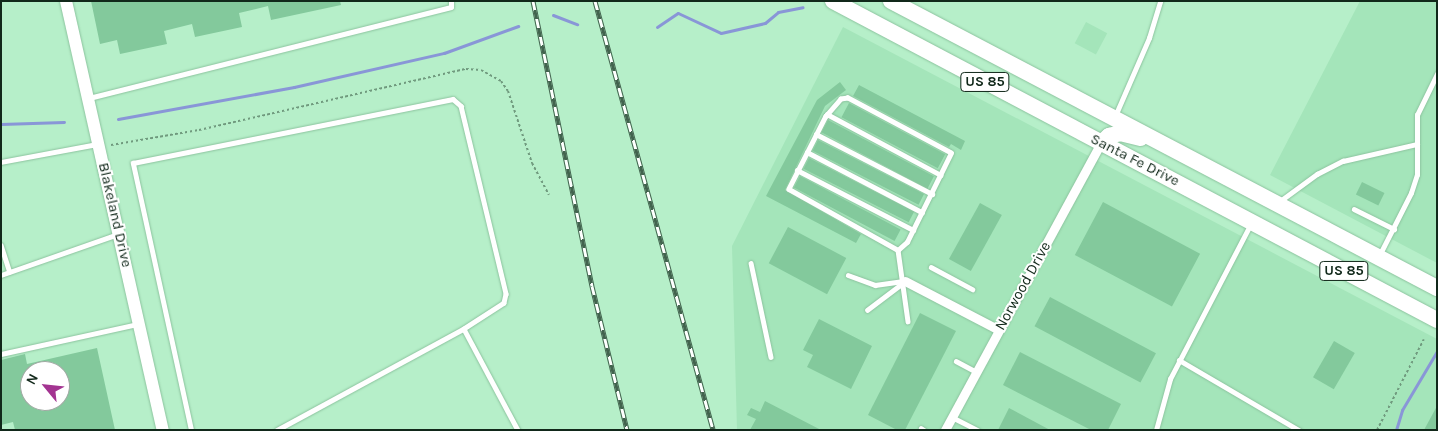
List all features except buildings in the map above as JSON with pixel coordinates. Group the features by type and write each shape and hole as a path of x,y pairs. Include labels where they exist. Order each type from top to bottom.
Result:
{"highway":[{"name":"Santa Fe Drive","path":"833,1 1437,320"},
{"name":"Santa Fe Drive","path":"891,1 1437,288"},
{"path":"1101,143 1109,136 1120,133 1162,143"}],"street":[{"name":"Blakeland Drive","path":"66,1 163,430"},
{"name":"Norwood Drive","path":"945,430 1101,143"},
{"path":"905,281 999,330"}],"lane":[{"path":"88,99 451,7 452,1"},
{"path":"1115,118 1149,38 1160,1"},
{"path":"1378,257 1394,229 1416,175 1417,115 1437,74"},
{"path":"898,250 907,242 941,176 950,157 948,148 848,98 841,99 827,114 816,134 789,185 791,192 898,250 905,281 908,321"},
{"path":"191,430 133,171 133,163 138,160 453,99 461,106 506,294 504,303 464,329 278,430"},
{"path":"827,114 941,176"},
{"path":"816,134 932,194"},
{"path":"1,162 98,144"},
{"path":"1276,204 1317,174 1343,161 1417,144"},
{"path":"807,152 922,212"},
{"path":"797,170 913,230"},
{"path":"1354,209 1394,229"},
{"path":"1156,430 1170,378 1252,221"},
{"path":"1,275 119,234"},
{"path":"1,245 10,272"},
{"path":"751,263 771,357"},
{"path":"931,267 972,289"},
{"path":"848,275 875,285 905,281"},
{"path":"867,310 905,281"},
{"path":"1,354 139,324"},
{"path":"464,329 518,430"},
{"path":"1179,360 1299,430"},
{"path":"956,361 976,372"},
{"path":"952,417 978,430"}],"path":[{"path":"1377,430 1424,339"}],"shaded area":[{"path":"1360,1 1437,1 1437,263 1270,175"},
{"path":"1086,22 1107,33 1096,54 1075,43"},
{"path":"843,27 1437,339 1437,430 737,430 732,246"}],"waterway":[{"path":"657,27 678,13 721,33 765,23 778,12 803,7"},
{"path":"553,15 577,24"},
{"path":"118,119 294,87 444,53 518,26"},
{"path":"1,124 64,122"},
{"path":"1396,430 1402,410 1437,351"}],"railway":[{"path":"533,1 592,286 627,430"},
{"path":"595,1 713,430"}]}
